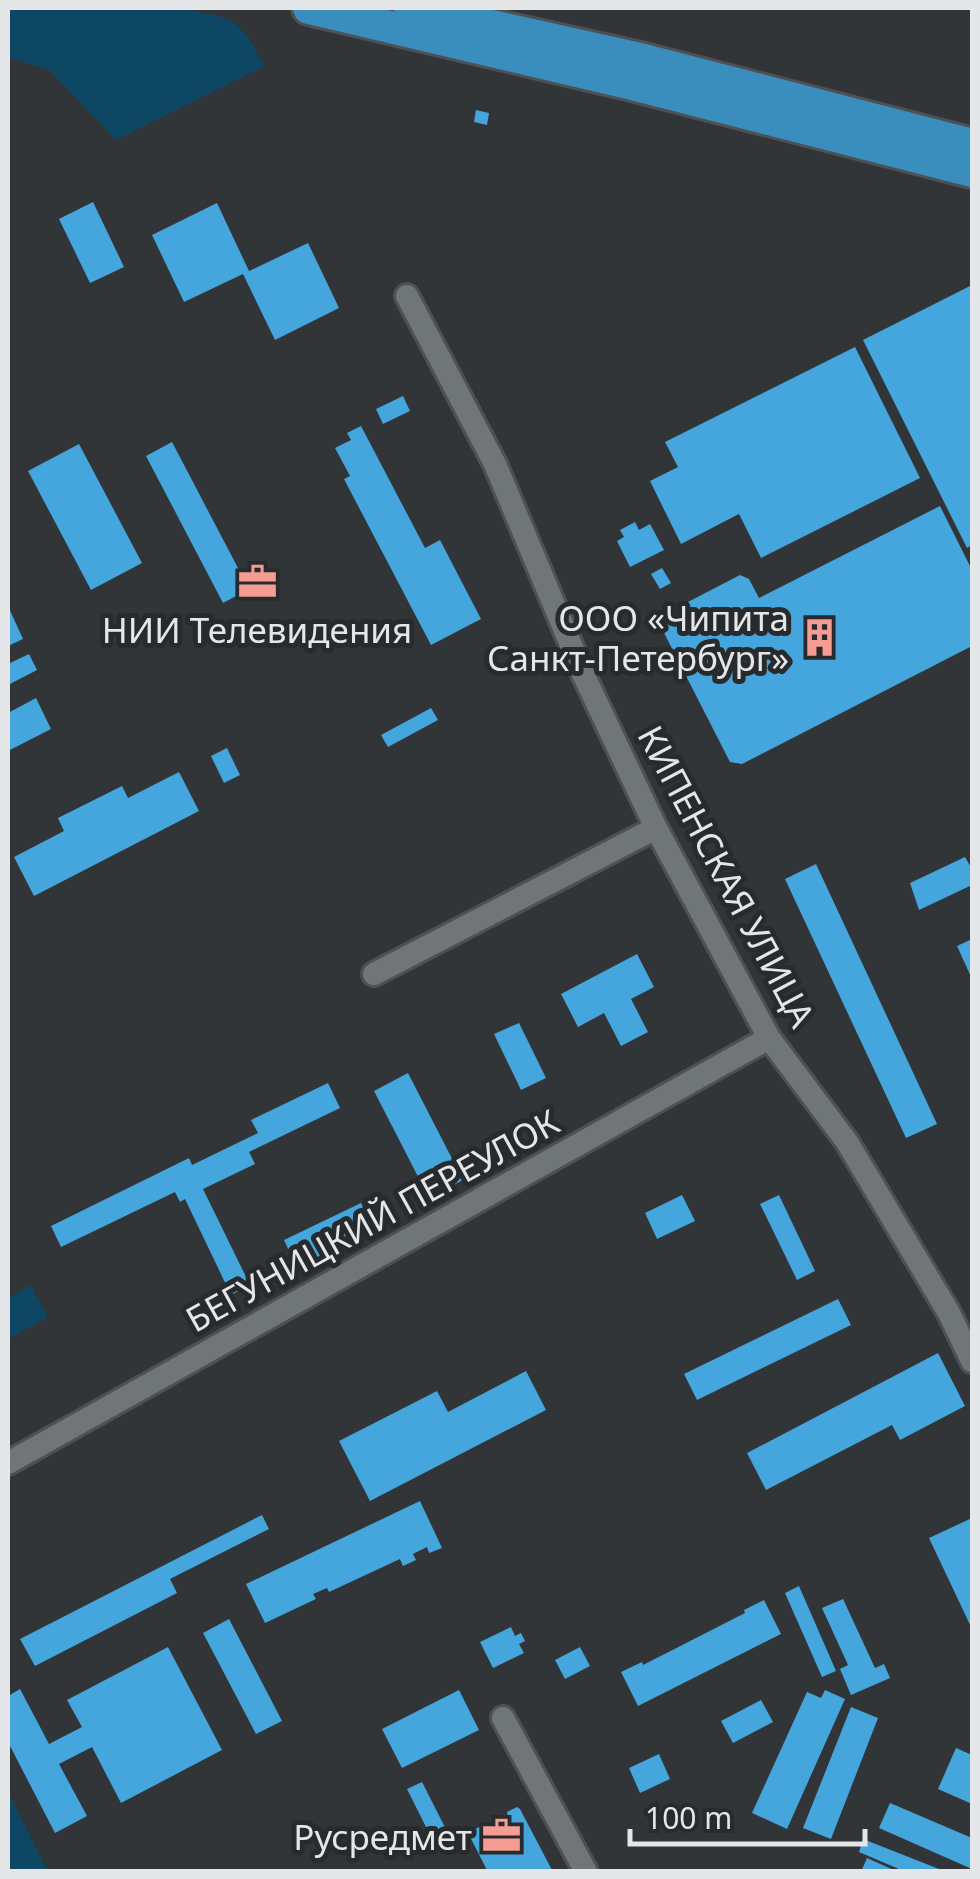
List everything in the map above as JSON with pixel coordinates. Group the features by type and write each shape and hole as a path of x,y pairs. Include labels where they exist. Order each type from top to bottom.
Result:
{"highway":[{"path":"309,8 632,84 972,171"},
{"path":"410,8 636,58 972,144"}],"street":[{"name":"КИПЕНСКАЯ УЛИЦА","path":"407,296 496,464 584,676 656,828 770,1038 847,1142 949,1313 972,1360"},
{"path":"374,974 656,828"},
{"name":"БЕГУНИЦКИЙ ПЕРЕУЛОК","path":"8,1463 770,1038"},
{"path":"502,1718 586,1872"}],"shaded area":[{"path":"125,6 214,15 238,26 265,66 116,140 49,70 8,57 8,8"},
{"path":"31,1285 48,1317 8,1339 8,1298"},
{"path":"8,1792 48,1871 8,1871"}],"building":[{"path":"476,110 489,113 487,125 474,122"},
{"path":"93,202 124,267 90,283 59,219"},
{"path":"217,203 249,271 308,243 339,308 275,340 243,274 184,302 152,235"},
{"path":"972,285 972,545 967,548 863,340"},
{"path":"855,347 920,478 761,558 739,514 681,544 650,481 678,467 665,442"},
{"path":"403,396 410,411 383,424 376,409"},
{"path":"361,426 425,548 440,540 481,619 431,645 344,479 350,476 335,448 351,440 347,433"},
{"path":"172,442 249,589 223,603 146,456"},
{"path":"79,444 142,563 91,590 28,471"},
{"name":"ООО «Чипита Санкт-Петербург»","path":"940,506 972,570 972,646 742,764 730,762 661,627 691,612 686,603 740,575 749,579 759,598"},
{"path":"635,522 639,530 650,524 664,550 630,567 617,541 624,537 620,530"},
{"path":"662,568 671,583 660,589 651,574"},
{"path":"8,606 23,639 8,646"},
{"path":"29,654 37,670 8,685 8,664"},
{"path":"36,698 51,729 8,751 8,713"},
{"path":"431,708 438,720 388,747 381,735"},
{"path":"227,748 240,775 224,783 211,756"},
{"path":"179,772 199,811 34,896 14,857 64,831 58,818 122,786 128,798"},
{"path":"965,857 972,869 972,885 919,910 910,883"},
{"path":"816,864 937,1124 906,1138 785,879"},
{"path":"972,939 972,979 957,946"},
{"path":"637,954 654,987 631,999 648,1032 621,1046 604,1013 578,1027 561,994"},
{"path":"519,1023 546,1078 521,1090 494,1034"},
{"path":"408,1073 463,1180 429,1198 374,1091"},
{"path":"328,1083 340,1108 249,1152 255,1164 203,1189 250,1285 231,1295 185,1199 180,1202 175,1192 61,1247 51,1226 189,1158 192,1165 258,1133 251,1120"},
{"path":"682,1195 695,1221 657,1239 645,1213"},
{"path":"779,1195 815,1271 797,1280 760,1204"},
{"path":"361,1203 374,1231 297,1268 284,1240"},
{"path":"838,1299 851,1325 697,1400 684,1374"},
{"path":"938,1353 965,1406 900,1440 892,1425 766,1490 747,1453"},
{"path":"526,1371 546,1410 370,1501 339,1441 437,1391 448,1412"},
{"path":"420,1501 442,1548 429,1553 427,1547 413,1554 416,1560 403,1566 400,1559 329,1592 327,1588 313,1594 316,1599 265,1623 246,1584"},
{"path":"262,1515 269,1529 170,1579 177,1593 35,1666 20,1639"},
{"path":"972,1518 972,1629 929,1538"},
{"path":"799,1586 836,1671 822,1677 785,1593"},
{"path":"843,1599 875,1668 884,1664 890,1678 851,1695 840,1669 848,1665 822,1608"},
{"path":"764,1600 781,1634 638,1706 621,1672 642,1662 643,1665"},
{"path":"229,1619 282,1721 256,1734 203,1633"},
{"path":"511,1627 515,1636 521,1633 525,1641 519,1644 524,1653 493,1668 480,1642"},
{"path":"168,1647 222,1750 121,1803 92,1747 59,1764 87,1816 55,1833 8,1742 8,1696 20,1689 49,1744 82,1727 67,1700"},
{"path":"580,1647 590,1666 565,1679 555,1660"},
{"path":"459,1690 479,1730 402,1768 382,1729"},
{"path":"825,1690 845,1699 787,1829 752,1813 807,1692 821,1698"},
{"path":"761,1700 773,1722 733,1743 721,1721"},
{"path":"851,1707 878,1718 831,1839 803,1828"},
{"path":"956,1748 972,1755 972,1804 938,1789"},
{"path":"659,1754 670,1779 640,1793 629,1768"},
{"path":"422,1782 454,1845 439,1853 407,1789"},
{"path":"890,1803 972,1838 972,1869 879,1828"},
{"path":"517,1807 553,1872 488,1872 468,1833 479,1827 483,1832 508,1819 507,1812"},
{"path":"863,1839 944,1872 906,1872 859,1852"},
{"path":"867,1858 898,1872 861,1872"}],"place":[{"name":"НИИ Телевидения","path":"257,582"},
{"name":"ООО «Чипита Санкт-Петербург»","path":"819,637"},
{"name":"Русредмет","path":"502,1836"}]}
